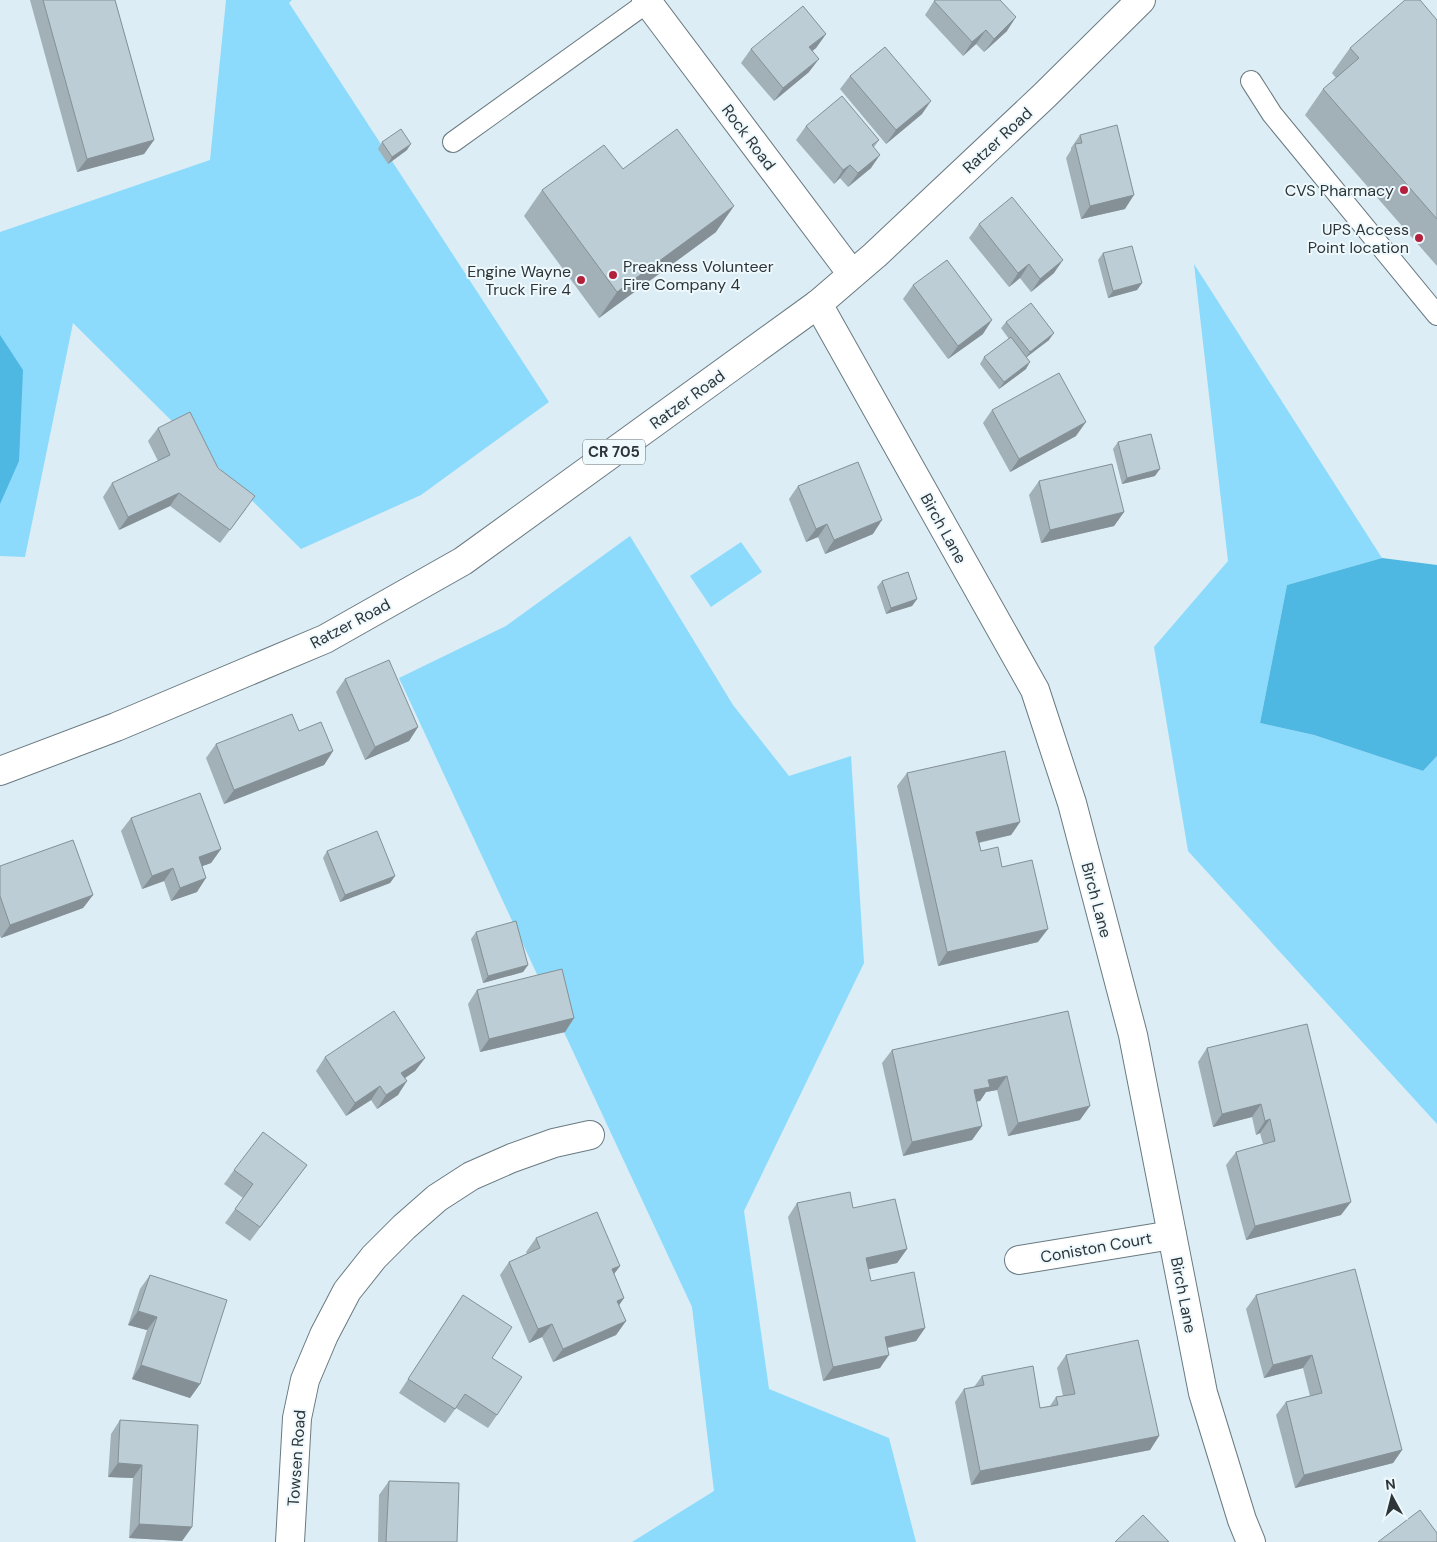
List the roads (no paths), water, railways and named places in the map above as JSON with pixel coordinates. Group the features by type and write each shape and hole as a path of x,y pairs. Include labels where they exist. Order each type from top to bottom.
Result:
{"street":[{"name":"Ratzer Road","path":"0,771 116,727 325,638 463,561 818,304 875,255 1045,95 1141,0"},
{"name":"Rock Road","path":"647,1 852,274"},
{"name":"Birch Lane","path":"818,304 1035,690 1072,803 1133,1035 1203,1393 1242,1520 1251,1542"},
{"name":"Towsen Road","path":"290,1542 297,1418 305,1380 324,1335 347,1291 374,1257 404,1227 437,1198 471,1176 512,1158 554,1143 590,1135"},
{"name":"Coniston Court","path":"1019,1260 1172,1234"}],"lane":[{"path":"453,142 647,1"},
{"path":"1251,81 1272,114 1437,315"}],"place":[{"name":"CVS Pharmacy","path":"1404,190"},
{"name":"UPS Access Point location","path":"1419,238"},
{"name":"Preakness Volunteer Fire Company 4","path":"613,275"},
{"name":"Engine Wayne Truck Fire 4","path":"581,280"}]}
